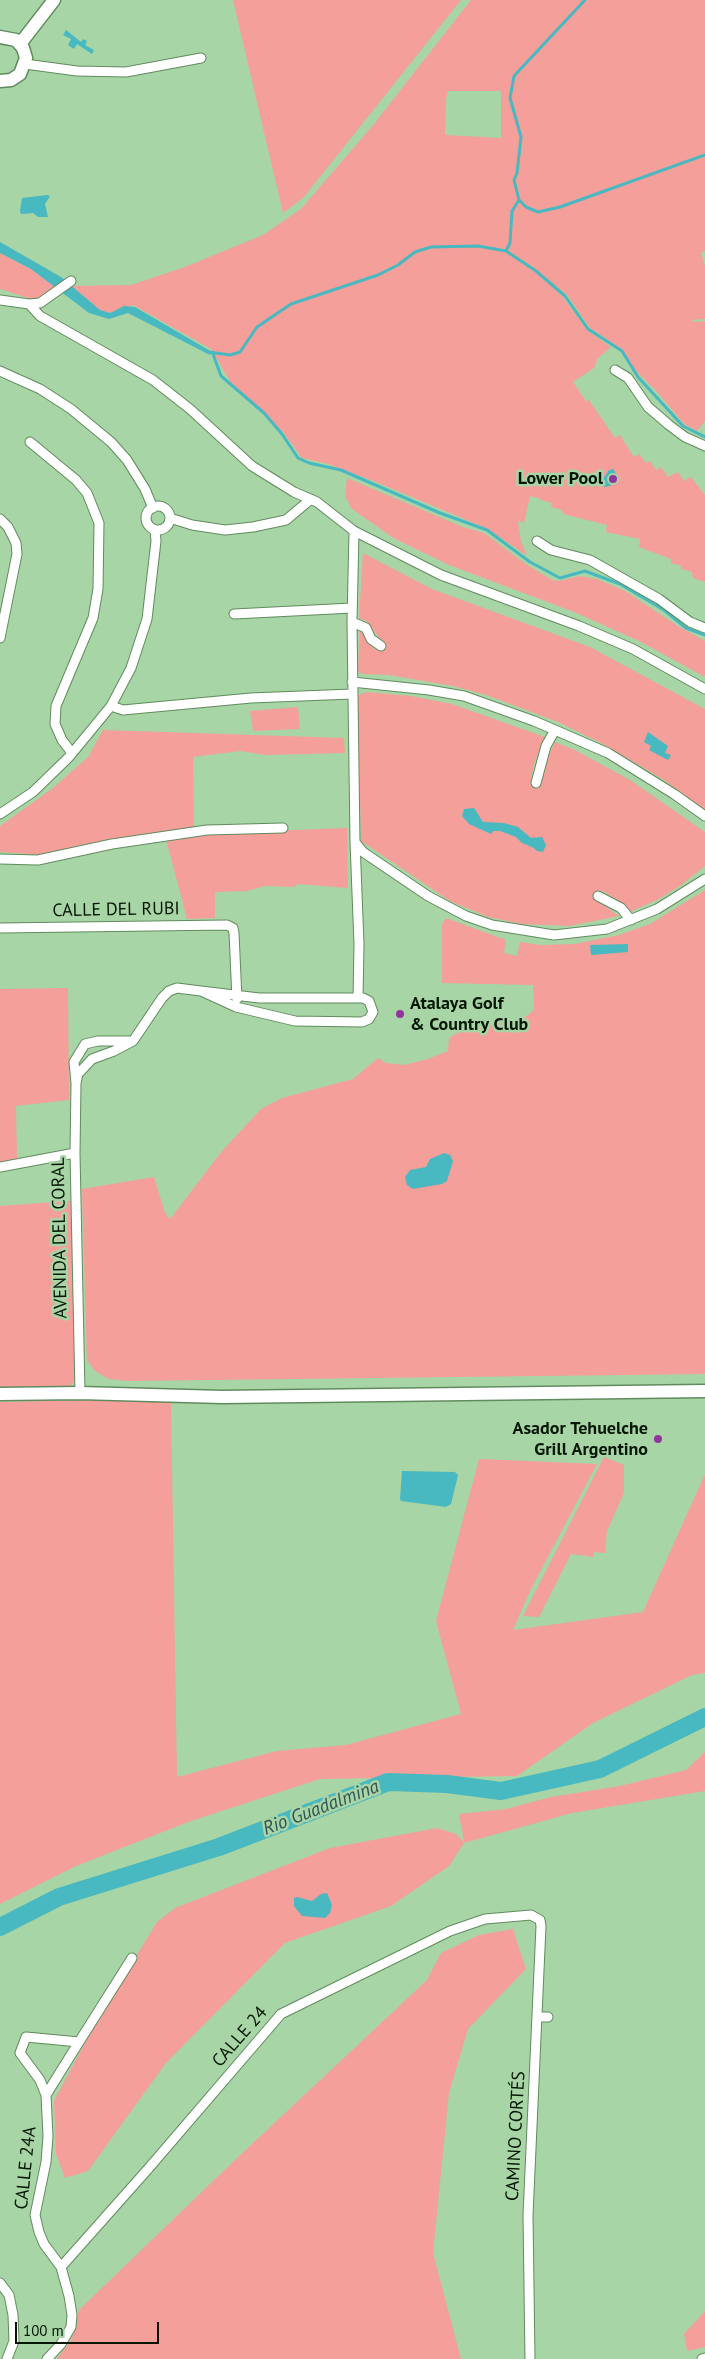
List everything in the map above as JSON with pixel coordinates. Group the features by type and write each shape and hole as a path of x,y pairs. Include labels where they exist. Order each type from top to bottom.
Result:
{"main road":[{"path":"20,44 54,0"},
{"path":"0,37 11,38 20,44 25,53 25,64 16,78 0,81"},
{"path":"0,1394 80,1393 222,1397 705,1391"}],"street":[{"path":"25,64 77,71 126,72 201,58"},
{"path":"0,300 29,304 40,303 71,281"},
{"path":"29,304 40,316 152,380 190,409 252,466 294,492 311,499 354,531 441,575 579,626 633,649 705,689"},
{"path":"615,370 628,378 648,407 662,419 685,437 705,446"},
{"path":"0,372 40,390 72,409 112,442 127,460 145,489 153,508"},
{"path":"30,442 76,480 87,493 99,522 98,588 93,618 56,706 55,724 62,740 72,753"},
{"path":"153,508 164,508 170,518 192,525 225,530 286,520 311,499"},
{"path":"0,814 33,792 72,753 111,706 131,668 147,619 156,541 155,530 149,525 146,518 153,508"},
{"path":"155,530 166,528 170,518"},
{"path":"0,519 8,528 16,543 17,554 0,638"},
{"path":"354,531 352,694 359,944 358,998"},
{"path":"537,541 551,550 590,560 659,599 690,622 705,628"},
{"path":"234,614 352,608"},
{"path":"352,622 366,628 371,639 381,646"},
{"path":"352,682 429,690 464,696 555,730 608,753 674,794 705,816"},
{"path":"111,706 123,710 251,698 352,694"},
{"path":"536,783 546,746 555,730"},
{"path":"0,859 38,860 112,844 207,830 283,828"},
{"path":"355,842 362,852 428,896 466,916 492,925 554,935 607,929 657,909 705,879"},
{"path":"598,896 621,908 631,920"},
{"name":"CALLE DEL RUBI","path":"0,928 220,924 233,928 237,995"},
{"path":"76,1083 78,1074 92,1058 114,1051 133,1041 169,991 178,988 259,998 358,998 370,1001 373,1008 372,1016 362,1022 295,1021 236,1007 202,991"},
{"path":"236,1007 237,995"},
{"name":"AVENIDA DEL CORAL","path":"80,1393 75,1153 76,1083 74,1062 84,1044 98,1041 133,1041"},
{"path":"0,1167 75,1153"},
{"name":"CALLE 24","path":"61,2267 148,2170 281,2014 450,1931 485,1919 524,1915 536,1917"},
{"name":"CAMINO CORTÉS","path":"530,2359 528,2215 541,1926 536,1917"},
{"path":"46,2095 132,1958"},
{"path":"538,2017 548,2017"},
{"name":"CALLE 24A","path":"61,2267 44,2244 39,2232 36,2215 46,2162 48,2136 46,2095 40,2080 20,2053 26,2037 36,2036 79,2042"},
{"path":"47,2359 61,2344 71,2327 69,2296 61,2267"},
{"path":"0,2283 8,2295 12,2315 14,2341 7,2359"}],"shaded area":[{"path":"233,0 461,0 304,197 283,213"},
{"path":"471,0 705,0 705,251 701,252 705,266 705,319 692,320 694,322 705,321 705,421 697,431 684,424 657,392 634,369 623,350 590,328 567,295 539,274 563,297 587,330 611,347 598,358 594,368 573,382 586,401 589,400 615,438 620,435 634,457 639,454 646,463 650,461 656,470 661,467 668,477 678,472 684,481 691,477 705,495 705,582 693,578 692,572 681,569 681,566 671,563 671,559 639,547 640,539 606,532 607,525 563,514 562,510 551,507 552,503 541,499 530,496 524,523 518,521 521,541 527,556 488,529 371,480 328,464 302,458 283,432 231,383 211,349 133,305 110,313 100,310 71,286 131,285 185,267 263,235 301,209 374,124","holes":["448,91 501,91 501,138 445,135"]},
{"path":"0,253 31,269 55,287 38,301 0,289"},
{"path":"347,478 463,527 484,533 526,564 552,580 559,581 579,576 597,579 625,591 678,626 705,641 705,677 639,641 574,612 449,565 395,539 352,509 345,496"},
{"path":"363,553 432,589 590,647 705,709 705,810 664,780 601,743 558,722 486,695 453,686 389,675 362,674 358,671 360,629 374,649 381,650 381,641 368,622 359,618"},
{"path":"367,692 411,696 452,704 545,737 535,761 531,777 539,786 545,764 555,742 575,750 630,780 705,832 705,866 680,886 657,900 630,912 624,905 605,892 597,890 597,900 619,916 569,926 522,924 488,917 450,901 361,841 358,695"},
{"path":"298,707 300,729 253,731 250,711"},
{"path":"103,730 344,738 345,753 265,755 240,751 193,757 194,828 89,844 44,855 0,852 0,826 53,788 88,757"},
{"path":"347,828 348,888 298,884 294,887 265,886 247,891 215,892 215,918 187,919 166,839 217,833"},
{"name":"Atalaya Golf & Country Club","path":"705,890 705,1374 128,1381 109,1379 95,1371 87,1360 82,1189 154,1177 165,1213 170,1219 223,1150 261,1109 282,1098 353,1079 378,1058 386,1063 404,1065 428,1059 448,1051 449,1038 472,1024 520,1021 534,1010 533,985 442,983 442,924 446,918 506,940 504,953 517,956 520,942 541,945 575,944 619,935 650,924"},
{"path":"68,988 69,1100 16,1106 17,1160 0,1163 0,989"},
{"path":"70,1201 72,1203 75,1381 69,1387 0,1388 0,1206"},
{"path":"171,1401 177,1777 277,1751 346,1745 461,1714 436,1621 479,1459 597,1464 531,1589 513,1630 643,1612 705,1474 705,1673 692,1675 593,1723 517,1776 320,1779 191,1821 76,1866 0,1904 0,1402"},
{"path":"604,1457 624,1465 624,1493 607,1531 605,1553 594,1552 594,1557 571,1554 539,1617 523,1616"},
{"path":"705,1752 705,1791 572,1813 464,1843 449,1866 391,1906 285,1943 166,2063 88,2171 65,2178 56,2154 54,2101 98,2019 157,1922 175,1908 330,1848 437,1828 456,1834 464,1842 459,1814 506,1809 551,1797 620,1786 686,1770"},
{"path":"513,1929 526,1969 468,2029 449,2093 433,2253 461,2359 57,2359 72,2339 79,2310 235,2160 427,1980 441,1953 479,1935"},
{"path":"705,2311 705,2347 687,2351 684,2334"}],"water":[{"path":"66,30 81,42 83,39 87,41 85,45 94,50 92,54 77,44 74,49 68,45 71,39 63,35"},
{"path":"50,196 45,204 48,217 38,217 33,213 21,214 22,198"},
{"path":"0,242 61,277 100,310 110,313 124,306 135,307 212,352 210,355 128,313 109,319 89,313 31,269 0,253"},
{"path":"613,469 617,475 610,486 604,487 603,479 609,470"},
{"path":"648,732 668,746 665,753 671,755 668,760 649,750 651,746 644,742"},
{"path":"474,808 483,822 504,823 518,827 531,838 542,837 546,845 543,852 522,843 516,837 500,831 493,831 491,834 469,824 462,816 464,809"},
{"path":"628,944 628,952 591,955 590,945"},
{"path":"444,1153 450,1155 453,1161 447,1181 442,1184 413,1189 407,1185 405,1177 410,1170 426,1167 430,1159"},
{"path":"402,1471 455,1472 458,1475 451,1504 446,1507 401,1501"},
{"path":"327,1893 332,1905 330,1913 325,1918 302,1916 294,1906 294,1898 312,1901 321,1894"}],"waterway":[{"path":"506,251 510,243 512,211 519,200 514,180 517,173 521,137 510,98 514,76 585,0"},
{"path":"519,200 526,207 538,212 560,207 705,155"},
{"path":"209,352 230,355 240,352 257,327 291,304 378,275 398,265 415,252 431,247 478,246 506,251 536,271 565,296 588,329 622,351 638,377 683,426 705,437"},
{"path":"213,354 221,376 264,413 282,434 298,458 309,463 341,470 440,513 487,530 530,562 560,578 585,571 620,584 664,610 686,628 705,635"},
{"name":"Rio Guadalmina","path":"0,1927 59,1897 219,1847 388,1782 447,1784 501,1791 600,1769 705,1717"}],"place":[{"name":"Lower Pool","path":"613,479"},
{"name":"Atalaya Golf & Country Club","path":"400,1014"},
{"name":"Asador Tehuelche Grill Argentino","path":"658,1439"}]}
